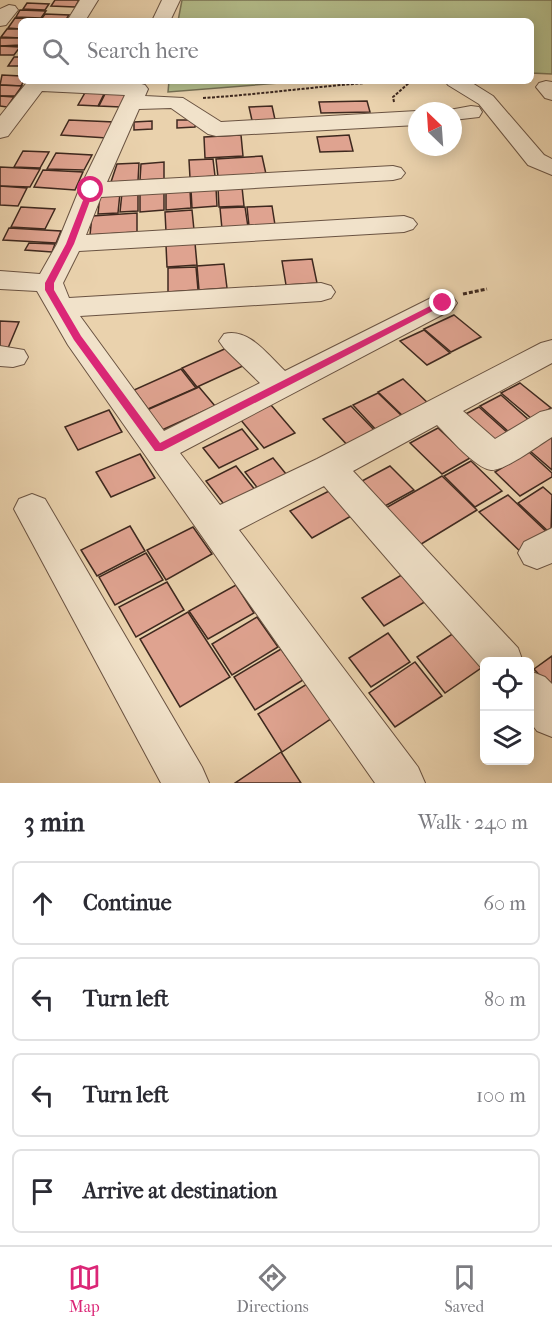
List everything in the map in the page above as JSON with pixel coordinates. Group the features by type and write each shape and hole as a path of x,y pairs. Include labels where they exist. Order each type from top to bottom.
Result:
{"street":[{"path":"78,18 88,0"},
{"path":"162,18 171,0"},
{"path":"2,125 37,84"},
{"path":"50,84 137,91 176,102 216,129 408,118"},
{"path":"460,84 486,100 536,160 552,168"},
{"path":"137,91 91,190 70,244 55,296 78,338 158,449 216,524 402,783"},
{"path":"91,190 393,173"},
{"path":"70,244 404,224"},
{"path":"0,280 55,296 321,292"},
{"path":"158,449 443,303"},
{"path":"234,341 282,386"},
{"path":"216,524 329,468 552,350"},
{"path":"440,409 492,457 552,421"},
{"path":"329,468 499,657"},
{"path":"32,509 186,783"},
{"path":"534,696 552,716"}],"path":[{"path":"176,102 222,95 271,94 340,84"}],"green space":[{"path":"182,0 552,0 552,74 534,73 534,18 179,18"},
{"path":"169,84 268,84 168,92"}],"building":[{"path":"55,0 79,0 75,7 51,6"},
{"path":"27,3 49,4 45,10 23,9"},
{"path":"20,10 46,11 41,18 16,17"},
{"path":"45,14 69,15 67,18 42,18"},
{"path":"15,18 18,18 18,29 8,28"},
{"path":"7,29 18,29 18,38 1,37"},
{"path":"0,38 18,38 18,45 0,46"},
{"path":"0,46 18,47 14,55 0,55"},
{"path":"14,57 18,57 18,66 8,66"},
{"path":"2,75 18,76 18,84 22,84 21,86 0,85"},
{"path":"0,85 22,86 15,96 0,96"},
{"path":"86,91 105,92 98,106 78,105"},
{"path":"106,92 127,93 121,107 99,106"},
{"path":"0,96 14,97 7,107 0,106"},
{"path":"367,101 370,112 321,113 319,102"},
{"path":"272,106 276,124 253,125 249,107"},
{"path":"69,120 114,122 107,138 61,135"},
{"path":"177,120 196,120 195,127 177,128"},
{"path":"152,121 152,129 134,130 134,122"},
{"path":"241,135 243,156 205,158 204,137"},
{"path":"349,135 353,151 320,152 317,137"},
{"path":"23,151 49,152 40,168 14,167"},
{"path":"56,153 92,155 84,170 47,169"},
{"path":"262,156 266,174 218,177 216,159"},
{"path":"213,159 215,176 190,178 189,160"},
{"path":"164,162 164,179 140,180 141,164"},
{"path":"139,163 138,181 111,182 117,164"},
{"path":"0,167 40,169 30,187 0,186"},
{"path":"43,170 83,172 75,190 34,187"},
{"path":"0,186 27,188 18,206 0,205"},
{"path":"242,187 244,206 219,207 218,188"},
{"path":"216,188 217,206 192,208 191,190"},
{"path":"190,190 191,208 166,210 166,191"},
{"path":"164,191 164,210 140,212 140,192"},
{"path":"138,192 138,211 120,212 122,193"},
{"path":"120,193 118,213 98,214 100,194"},
{"path":"272,206 275,225 249,226 247,207"},
{"path":"21,207 55,209 45,229 11,227"},
{"path":"245,207 248,227 222,229 220,208"},
{"path":"192,210 194,230 166,232 165,212"},
{"path":"137,213 137,232 90,235 92,216"},
{"path":"9,228 61,231 56,243 3,240"},
{"path":"29,243 55,244 52,252 25,250"},
{"path":"195,243 197,265 167,267 166,245"},
{"path":"312,259 317,283 286,285 282,261"},
{"path":"224,264 227,288 199,290 197,266"},
{"path":"196,267 198,290 168,292 168,268"},
{"path":"454,315 481,337 451,352 424,329"},
{"path":"0,321 19,322 8,348 0,348"},
{"path":"424,330 450,353 427,365 400,341"},
{"path":"229,347 245,365 197,387 182,368"},
{"path":"181,369 196,388 148,409 134,390"},
{"path":"403,379 431,406 406,419 378,392"},
{"path":"520,383 551,408 532,419 501,393"},
{"path":"199,387 215,406 162,430 147,410"},
{"path":"378,393 404,418 378,432 353,405"},
{"path":"501,395 530,421 510,433 480,406"},
{"path":"271,405 295,433 264,448 240,419"},
{"path":"351,406 379,435 351,449 323,419"},
{"path":"479,407 509,434 488,445 458,418"},
{"path":"109,410 122,432 78,450 65,427"},
{"path":"438,428 470,458 442,474 410,443"},
{"path":"242,429 258,449 219,468 203,448"},
{"path":"552,437 552,470 529,450"},
{"path":"529,452 552,473 552,477 520,496 495,472"},
{"path":"140,454 155,478 111,497 96,472"},
{"path":"273,458 291,480 263,495 245,472"},
{"path":"471,461 502,491 475,507 444,476"},
{"path":"236,466 260,496 230,512 206,481"},
{"path":"390,466 414,490 385,506 362,481"},
{"path":"442,476 477,510 418,546 384,509"},
{"path":"543,487 552,495 551,534 518,503"},
{"path":"331,490 353,515 312,538 290,511"},
{"path":"508,495 552,537 524,555 479,512"},
{"path":"130,526 145,551 97,576 81,550"},
{"path":"193,527 212,554 166,580 147,550"},
{"path":"146,553 163,580 115,605 99,577"},
{"path":"405,573 428,600 384,626 362,598"},
{"path":"167,582 184,610 136,637 119,607"},
{"path":"236,585 254,613 208,639 189,611"},
{"path":"188,612 230,677 180,707 140,639"},
{"path":"257,617 278,647 232,675 212,644"},
{"path":"457,631 480,661 480,669 445,693 417,657"},
{"path":"388,633 410,662 371,687 349,658"},
{"path":"281,649 303,680 255,710 234,677"},
{"path":"552,656 552,689 534,669"},
{"path":"415,662 442,696 395,727 369,693"},
{"path":"307,684 332,718 282,752 258,714"},
{"path":"281,752 301,783 235,783"}],"route":[{"path":"91,190 70,244 49,283 50,290 78,338 158,449 443,303"}]}
